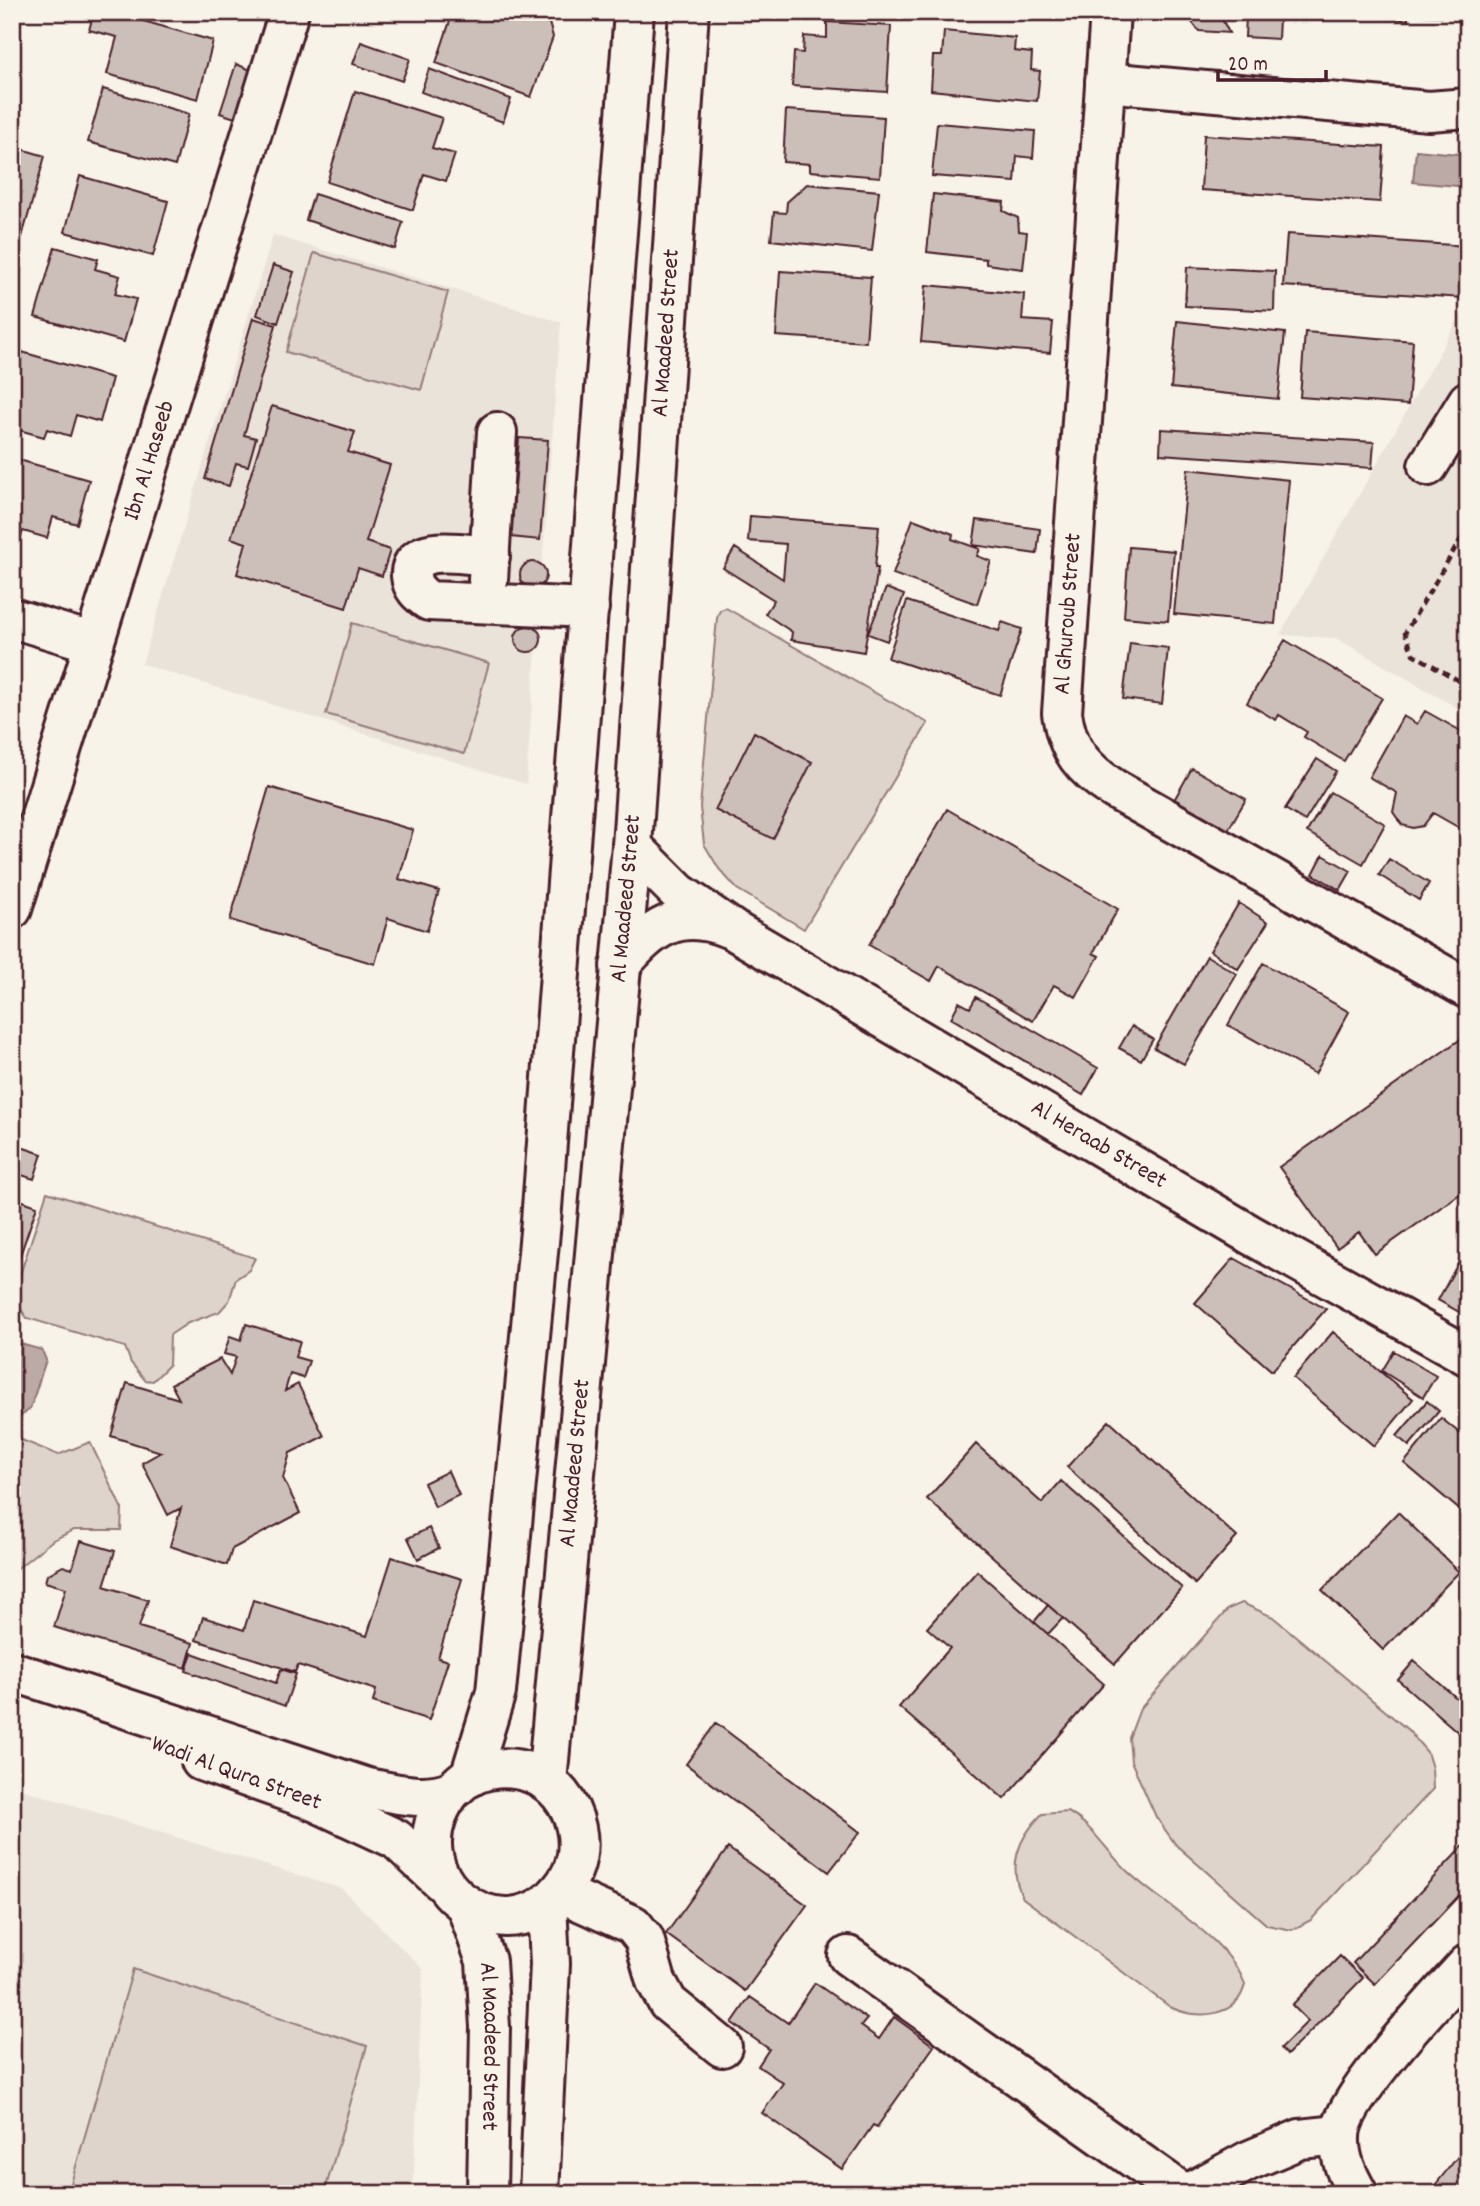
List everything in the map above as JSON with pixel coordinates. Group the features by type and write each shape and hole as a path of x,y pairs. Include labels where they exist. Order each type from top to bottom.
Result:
{"street":[{"name":"Ibn Al Haseeb","path":"12,909 289,12"},
{"path":"461,1783 496,1692 541,1222 634,12"},
{"name":"Al Maadeed Street","path":"547,1782 632,846 689,12"},
{"name":"Al Ghuroub Street","path":"1110,12 1062,713 1065,733 1072,751 1087,771 1114,789 1468,989"},
{"path":"1105,82 1429,111 1468,107"},
{"path":"1428,466 1468,401"},
{"path":"487,604 497,432"},
{"path":"490,556 427,553 417,558 411,569 412,584 419,595 429,601 589,608"},
{"path":"12,618 94,643"},
{"name":"Al Heraab Street","path":"632,846 679,892 733,930 1251,1235 1468,1356"},
{"name":"Al Heraab Street","path":"620,966 643,938 661,926 704,921 733,930"},
{"name":"Wadi Al Qura Street","path":"12,1671 368,1788 404,1795 461,1783"},
{"name":"Wadi Al Qura Street","path":"12,1698 138,1738 341,1812 396,1839 454,1894"},
{"path":"496,1768 515,1769 547,1782 568,1805 578,1835 574,1866 553,1897 528,1912 506,1916 492,1915 454,1894 435,1867 431,1834 441,1803 461,1783 496,1768"},
{"name":"Al Maadeed Street","path":"454,1894 486,1961 490,2027 487,2194"},
{"path":"553,1897 634,1925 644,1939 656,1980 668,2003 722,2047"},
{"path":"539,2194 553,1897"},
{"path":"848,1956 1186,2194 1248,2161 1300,2139 1339,2134"},
{"path":"1357,2194 1343,2163 1339,2134 1377,2068 1468,1964"}],"path":[{"path":"1468,527 1405,633 1413,654 1468,686"}],"shaded area":[{"path":"1416,150 1468,155 1468,187 1413,182"},
{"path":"273,235 561,322 542,566 546,576 541,585 532,588 529,626 538,631 541,641 536,650 526,784 142,664"},
{"path":"314,253 448,292 421,390 286,352"},
{"path":"1468,302 1468,714 1336,638 1280,635"},
{"path":"726,608 928,723 804,929 737,889 719,869 704,844 700,807 717,618 720,610"},
{"path":"352,623 489,663 464,754 326,714"},
{"path":"47,1192 255,1258 249,1270 236,1279 229,1301 219,1312 188,1323 170,1335 169,1365 153,1381 145,1380 131,1363 125,1347 27,1318 16,1302 19,1278"},
{"path":"17,1343 42,1350 46,1360 30,1409 21,1416 12,1413 12,1345"},
{"path":"12,1436 58,1455 90,1442 122,1509 121,1530 74,1530 53,1540 15,1570 12,1569"},
{"path":"1242,1603 1273,1617 1408,1730 1427,1752 1432,1768 1433,1789 1311,1920 1292,1930 1267,1925 1176,1845 1156,1817 1131,1761 1129,1738 1140,1709 1228,1609"},
{"path":"12,1786 342,1889 423,1969 413,2194 12,2194"},
{"path":"1068,1812 1092,1831 1125,1869 1224,1951 1245,1984 1234,2004 1225,2010 1203,2014 1192,2014 1170,2007 1023,1898 1016,1875 1017,1853 1021,1843 1042,1814"},
{"path":"133,1969 367,2046 324,2194 68,2194"}],"building":[{"path":"94,12 127,12 126,16 213,41 198,99 107,74 117,37 89,30"},
{"path":"453,12 546,12 553,37 531,97 436,63"},
{"path":"956,12 1035,12 1035,17"},
{"path":"1184,12 1222,12 1220,15 1229,33 1199,31"},
{"path":"1336,12 1408,12 1408,20 1336,15"},
{"path":"1420,12 1468,12 1468,17 1420,15"},
{"path":"1246,17 1279,19 1278,39 1245,37"},
{"path":"827,22 891,26 887,92 792,86 794,52 803,53 804,36 827,38"},
{"path":"944,31 1015,38 1014,51 1032,53 1031,70 1040,71 1037,101 931,90 933,56 942,56"},
{"path":"361,42 410,59 402,81 353,64"},
{"path":"236,64 251,70 235,118 220,113"},
{"path":"429,69 511,99 503,122 421,92"},
{"path":"103,89 189,114 175,166 88,142"},
{"path":"355,91 442,118 432,148 455,154 446,181 424,174 413,210 327,182"},
{"path":"786,110 884,117 880,177 810,171 810,164 783,162"},
{"path":"937,123 1035,131 1033,158 1017,156 1015,182 932,176"},
{"path":"1204,135 1384,147 1380,202 1201,190"},
{"path":"12,136 20,138 18,148 45,156 22,237 12,234"},
{"path":"80,176 168,201 153,256 65,232"},
{"path":"807,184 879,191 872,251 771,240 774,212 786,213 787,202"},
{"path":"314,194 403,222 395,249 306,220"},
{"path":"933,194 1004,202 1003,211 1018,218 1019,231 1027,232 1023,269 986,264 986,259 927,252"},
{"path":"1287,234 1467,246 1463,298 1283,286"},
{"path":"55,247 98,259 95,269 120,276 115,294 136,299 124,342 35,317"},
{"path":"273,265 294,272 278,323 257,315"},
{"path":"1187,267 1275,271 1274,311 1185,306"},
{"path":"780,271 871,277 866,342 776,336"},
{"path":"926,285 1024,294 1022,320 1053,322 1050,353 921,342"},
{"path":"253,318 276,325 244,435 256,438 248,466 236,463 229,486 205,479"},
{"path":"1177,321 1285,333 1278,399 1171,388"},
{"path":"1305,332 1413,341 1408,405 1300,397"},
{"path":"22,352 112,378 100,422 76,415 70,436 47,429 44,437 12,428 12,387"},
{"path":"272,406 355,432 348,452 390,465 366,542 390,550 382,576 358,568 346,608 237,574 246,543 231,538"},
{"path":"1161,429 1374,442 1372,468 1160,454"},
{"path":"519,438 548,440 540,540 511,537"},
{"path":"12,458 89,480 77,524 53,517 47,538 23,531 20,539 12,537"},
{"path":"1188,469 1289,480 1275,624 1174,614"},
{"path":"750,516 879,526 875,568 878,568 864,652 791,640 792,632 765,614 774,600 723,568 735,548 783,579 786,544 748,541"},
{"path":"913,519 953,534 952,539 980,549 977,556 991,561 977,604 893,574"},
{"path":"977,520 1040,529 1037,554 973,545"},
{"path":"1129,547 1174,551 1168,621 1124,617"},
{"path":"533,562 542,566 546,575 542,584 533,588 524,584 520,575 524,566"},
{"path":"886,588 904,595 887,641 868,634"},
{"path":"907,601 999,631 1002,622 1022,629 1000,695 888,658"},
{"path":"528,626 537,630 541,639 537,648 528,652 519,648 515,639 519,630"},
{"path":"1285,640 1382,698 1344,761 1304,737 1307,732 1279,715 1276,720 1247,703"},
{"path":"1130,643 1168,648 1162,704 1123,699"},
{"path":"1425,711 1468,735 1468,821 1463,830 1433,813 1423,826 1413,828 1402,825 1393,812 1397,793 1369,777 1403,716 1417,724"},
{"path":"754,732 812,762 773,839 715,810"},
{"path":"1317,759 1336,771 1305,821 1285,809"},
{"path":"1192,768 1246,799 1228,830 1174,800"},
{"path":"269,787 413,830 399,879 439,891 427,931 388,918 375,964 230,920"},
{"path":"1330,792 1385,824 1363,864 1307,832"},
{"path":"947,809 1118,909 1093,953 1099,956 1076,997 1054,985 1033,1021 939,966 931,981 869,945"},
{"path":"1323,855 1351,871 1340,890 1313,874"},
{"path":"1389,859 1429,883 1419,900 1379,875"},
{"path":"1239,903 1268,922 1238,969 1210,951"},
{"path":"1207,956 1237,974 1184,1064 1154,1048"},
{"path":"1263,963 1349,1012 1315,1074 1228,1025"},
{"path":"976,997 1098,1068 1083,1095 951,1018 959,1002 970,1008"},
{"path":"1132,1026 1153,1039 1141,1060 1119,1048"},
{"path":"1468,1034 1468,1188 1375,1254 1359,1232 1337,1248 1279,1167"},
{"path":"12,1144 42,1154 34,1179 12,1172"},
{"path":"12,1197 37,1206 12,1279"},
{"path":"1468,1245 1468,1317 1438,1300"},
{"path":"1234,1258 1326,1309 1272,1371 1195,1303"},
{"path":"246,1324 300,1341 295,1357 309,1361 303,1378 290,1374 285,1391 298,1384 324,1436 290,1453 283,1478 300,1513 232,1549 227,1565 170,1546 181,1508 168,1515 142,1463 161,1452 111,1436 127,1383 179,1399 171,1384 220,1359 230,1375 236,1357 224,1354 230,1336 241,1340"},
{"path":"1333,1332 1413,1399 1374,1446 1293,1378"},
{"path":"1394,1351 1436,1376 1423,1397 1382,1371"},
{"path":"1427,1401 1439,1411 1409,1446 1397,1436"},
{"path":"1441,1418 1468,1440 1468,1517 1404,1463"},
{"path":"1109,1421 1237,1537 1195,1584 1067,1467"},
{"path":"976,1444 1042,1503 1061,1481 1182,1588 1115,1664 927,1499"},
{"path":"448,1471 459,1495 435,1507 424,1483"},
{"path":"1398,1512 1459,1572 1383,1650 1322,1590"},
{"path":"429,1528 439,1548 418,1559 408,1538"},
{"path":"81,1541 115,1551 104,1586 148,1600 139,1627 193,1643 186,1668 54,1627 66,1588 45,1582 47,1575 63,1566 72,1569"},
{"path":"392,1557 462,1579 438,1658 448,1661 429,1720 373,1702 376,1690 298,1665 295,1672 196,1640 203,1617 244,1630 253,1600 367,1636"},
{"path":"977,1571 1104,1684 1004,1799 899,1707 950,1648 927,1628"},
{"path":"1048,1605 1063,1618 1048,1634 1034,1622"},
{"path":"192,1653 276,1683 281,1669 296,1674 285,1706 186,1671"},
{"path":"1414,1661 1468,1708 1468,1741 1398,1680"},
{"path":"716,1723 860,1832 829,1872 686,1764"},
{"path":"1468,1841 1468,1886 1375,1984 1353,1963"},
{"path":"728,1848 807,1905 745,1991 666,1934"},
{"path":"1340,1956 1363,1978 1287,2055 1281,2048 1308,2021 1292,2005"},
{"path":"815,1983 867,2019 861,2026 879,2039 894,2017 934,2046 877,2127 873,2125 842,2169 762,2113 783,2083 758,2066 769,2049 732,2023 750,1997 788,2023"},
{"path":"1468,2144 1468,2179 1456,2194 1428,2194"}]}
